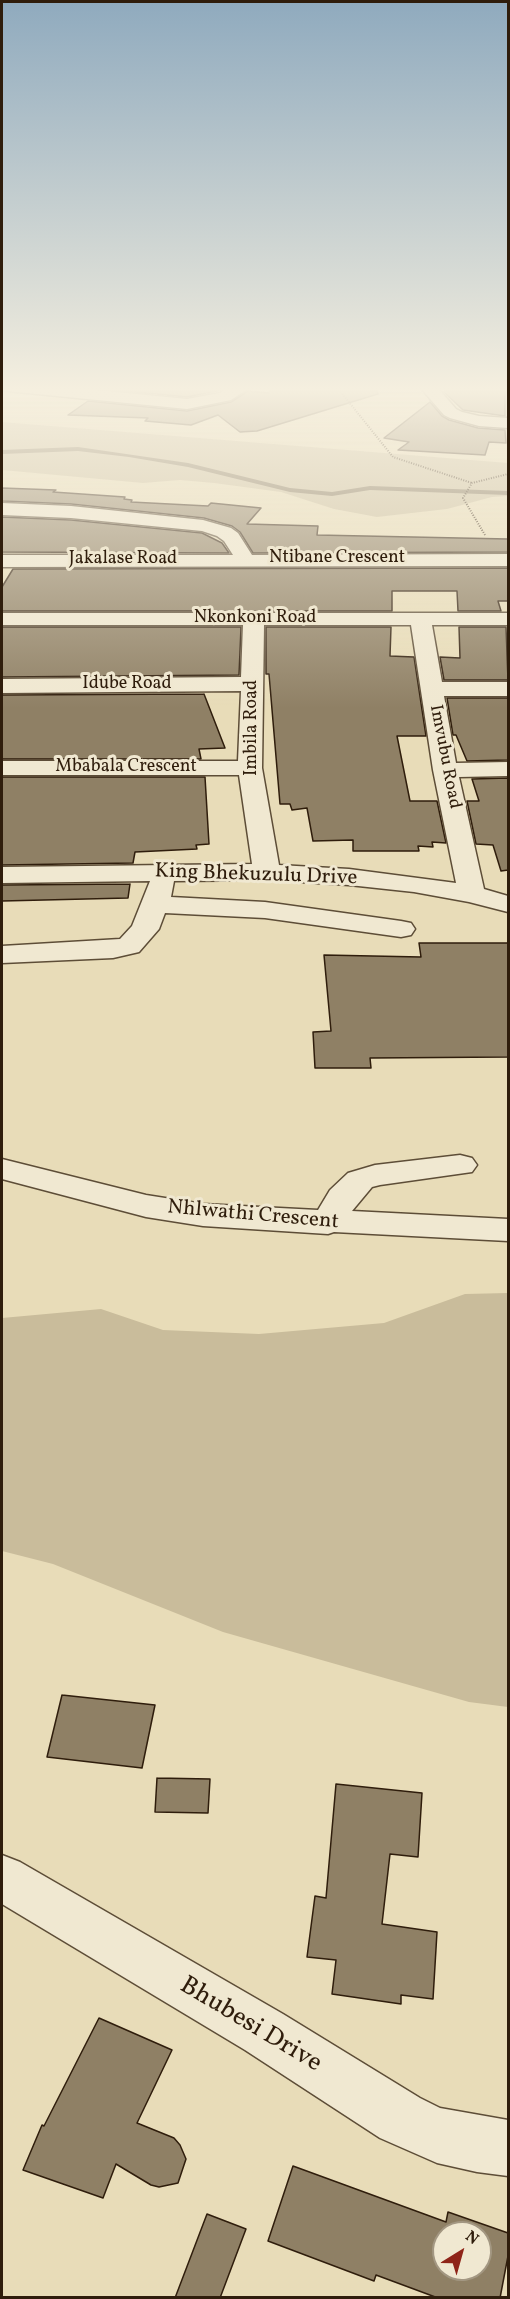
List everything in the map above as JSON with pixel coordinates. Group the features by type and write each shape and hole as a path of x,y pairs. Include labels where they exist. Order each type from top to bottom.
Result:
{"street":[{"name":"Ntibane Crescent","path":"2,509 82,513 203,526 224,532 231,537 245,560 508,560"},
{"name":"Jakalase Road","path":"2,561 245,560"},
{"name":"Nkonkoni Road","path":"2,619 508,619"},
{"name":"Imbila Road","path":"254,619 250,768 267,872"},
{"name":"Imvubu Road","path":"420,619 445,770 472,894"},
{"name":"Idube Road","path":"2,686 252,684"},
{"path":"431,689 508,689"},
{"name":"Mbabala Crescent","path":"2,768 250,768"},
{"path":"445,770 508,769"},
{"name":"King Bhekuzulu Drive","path":"2,875 267,872 349,877 472,894 508,904"},
{"path":"2,955 113,949 129,946 145,929 166,873"},
{"path":"153,904 265,910 401,929"},
{"path":"328,1223 342,1198 360,1180 375,1175 460,1165"},
{"name":"Nhlwathi Crescent","path":"2,1169 146,1206 203,1215 328,1223 508,1230"},
{"name":"Bhubesi Drive","path":"2,1878 264,2032 400,2118 437,2134 477,2144 508,2148"}],"path":[{"path":"463,498 465,493"}],"shaded area":[{"path":"285,493 508,493 508,496 492,497 447,509 377,517 334,509"},
{"path":"508,1293 508,1707 469,1702 223,1632 53,1564 2,1551 2,1318 101,1309 163,1330 259,1334 384,1323 465,1294"}],"building":[{"path":"2,493 72,493 125,497 124,499 132,500 131,502 208,506 211,503 261,508 247,524 318,526 317,535 508,539 508,552 253,553 240,532 232,526 204,518 71,504 2,501"},
{"path":"2,517 71,520 202,533 222,543 229,553 2,552"},
{"path":"508,568 508,601 498,601 501,611 458,611 457,591 392,591 392,611 2,611 2,587 13,569"},
{"path":"2,627 241,627 239,675 2,677"},
{"path":"266,627 391,627 390,656 414,657 426,736 397,736 410,801 437,801 446,843 432,842 433,847 418,846 419,851 353,851 353,840 313,841 307,808 292,810 290,804 280,804 269,674 266,674"},
{"path":"459,627 506,627 508,680 444,680 440,657 460,658"},
{"path":"204,694 225,748 199,749 201,759 2,759 2,695"},
{"path":"447,698 508,698 508,760 467,761 456,735 453,735"},
{"path":"2,777 205,777 209,844 196,845 197,849 135,852 133,863 2,865"},
{"path":"508,778 508,870 501,871 493,845 476,844 467,801 479,801 472,779"},
{"path":"130,884 128,898 2,901 2,885"},
{"path":"419,943 508,943 508,1057 370,1058 371,1068 315,1068 313,1032 331,1031 324,955 421,957"},
{"path":"62,1695 155,1705 142,1768 47,1757"},
{"path":"157,1778 210,1779 208,1813 155,1812"},
{"path":"336,1784 422,1793 418,1857 390,1854 382,1924 437,1932 433,1999 401,1995 401,2004 332,1994 336,1960 307,1957 315,1896 326,1898"},
{"path":"99,2018 172,2050 137,2123 174,2138 180,2145 186,2159 178,2183 159,2187 151,2185 116,2164 103,2198 23,2170 42,2125 44,2126"},
{"path":"293,2166 443,2221 432,2221 432,2281 492,2281 492,2227 508,2233 508,2256 500,2298 438,2298 376,2275 374,2281 268,2241"},
{"path":"448,2212 474,2221 446,2221"},
{"path":"207,2214 246,2229 220,2298 175,2298"}],"waterway":[{"path":"325,493 337,493"}]}
